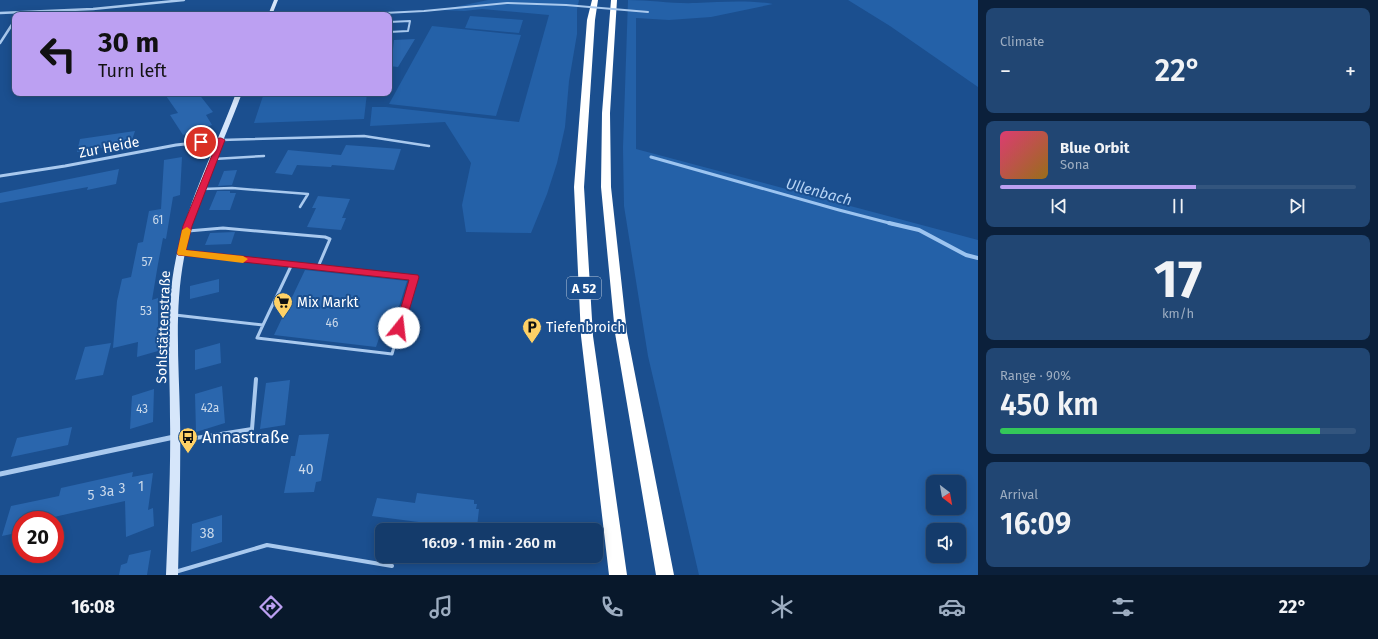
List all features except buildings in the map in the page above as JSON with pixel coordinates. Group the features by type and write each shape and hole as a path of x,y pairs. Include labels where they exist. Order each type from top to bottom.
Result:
{"highway":[{"name":"A 52","path":"595,0 591,20 579,187 587,336 618,575"},
{"name":"A 52","path":"614,0 606,113 606,187 621,333 665,575"}],"street":[{"path":"49,12 184,0"},
{"path":"271,12 276,0"},
{"path":"0,13 12,14"},
{"path":"0,43 12,25"},
{"name":"Sohlstättenstraße","path":"172,574 175,497 176,286 186,232 238,96"},
{"name":"Zur Heide","path":"0,176 60,167 180,145 221,140"},
{"path":"0,474 175,439"}],"lane":[{"path":"392,13 507,3 566,5 648,12"},
{"path":"392,22 410,21 408,31 392,32"},
{"path":"221,140 364,136 429,146"},
{"path":"214,159 264,156"},
{"path":"202,189 232,188 308,194 300,207"},
{"path":"186,232 223,228 325,237 330,239 318,267"},
{"path":"181,253 292,264 414,277 392,354 257,338 292,264"},
{"path":"175,315 263,325"},
{"path":"175,439 252,429 256,379"},
{"name":"Sohlstättenstraße","path":"172,574 267,545 392,566"}],"shaded area":[{"path":"488,0 579,0 577,10 577,34 569,81 565,127 557,163 547,194 531,233 466,232 462,205 471,163 445,122 370,126 372,107 386,107 519,122 549,15 482,9 464,11 441,10"},
{"path":"628,0 688,3 745,2 773,4 711,17 669,20 636,18 636,149 978,240 978,575 699,575 648,356 624,206 623,148"},
{"path":"848,0 978,0 978,87 890,26"},
{"path":"470,16 523,20 519,33 465,28"},
{"path":"432,26 521,35 496,116 389,104"},
{"path":"263,96 367,96 364,119 254,123"}],"waterway":[{"name":"Ullenbach","path":"651,157 890,223"},
{"name":"Ullenbach","path":"890,223 919,230 966,255 978,258"}],"slow traffic":[{"path":"187,230 181,253 243,259"}],"place":[{"name":"Mix Markt","path":"283,319"},
{"name":"Tiefenbroich","path":"532,344"},
{"name":"Annastraße","path":"188,454"}],"route":[{"path":"201,142 221,140 188,226 181,253 414,277 399,328"}]}
